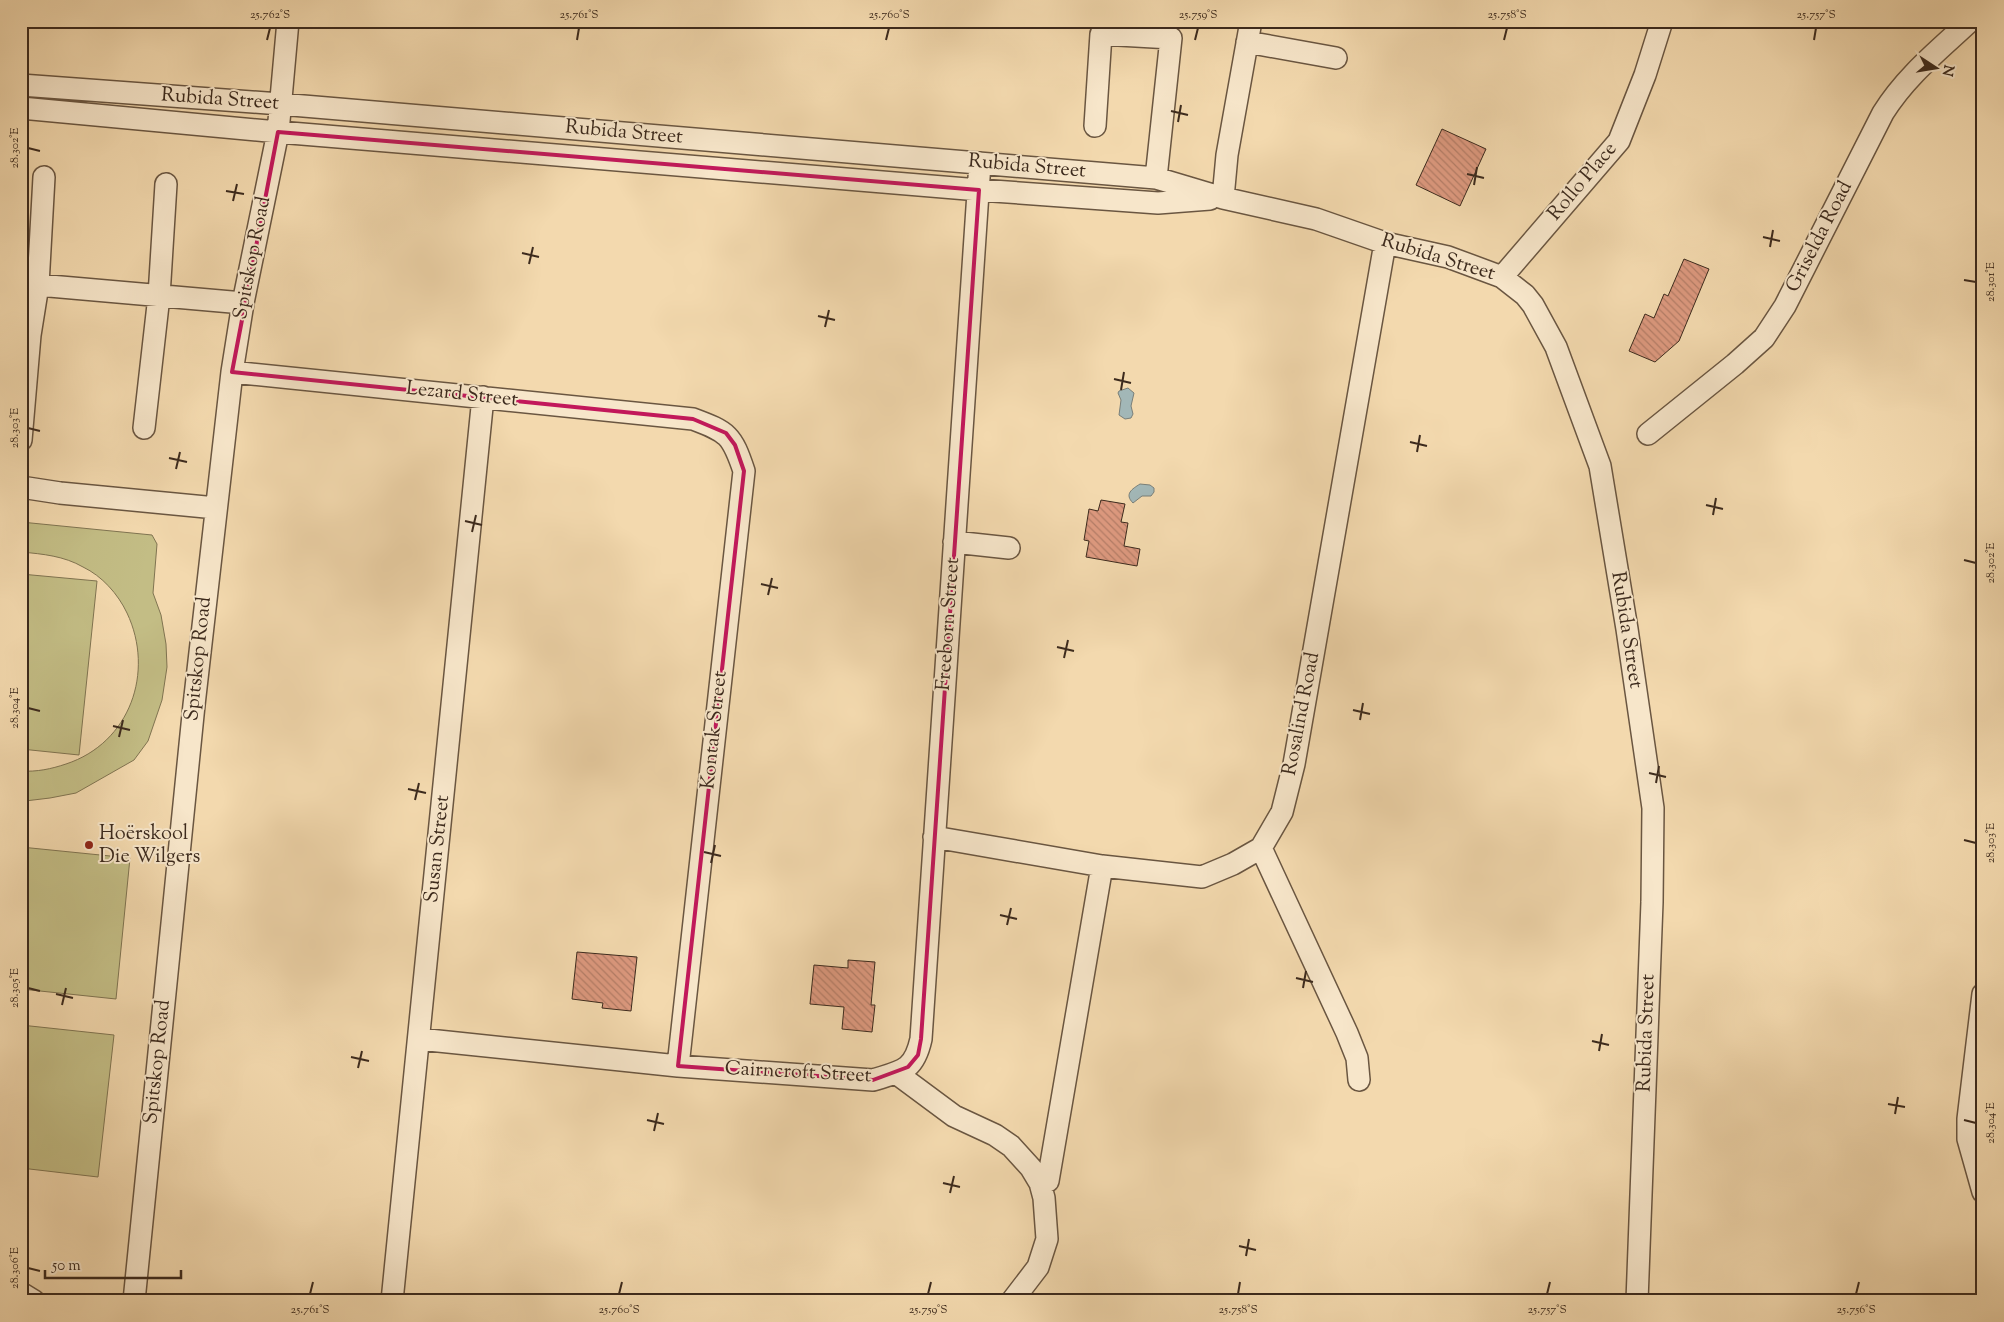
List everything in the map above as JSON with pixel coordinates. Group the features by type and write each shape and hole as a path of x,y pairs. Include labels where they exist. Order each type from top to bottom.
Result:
{"street":[{"name":"Spitskop Road","path":"134,1301 194,705 232,372 243,302 278,132 288,21"},
{"path":"1223,198 1227,155 1251,21"},
{"name":"Rollo Place","path":"1502,277 1619,141 1645,75 1662,21"},
{"name":"Griselda Road","path":"1648,434 1736,364 1764,338 1785,306 1883,113 1896,92 1908,78 1970,21"},
{"path":"1095,126 1101,34 1172,38 1156,178"},
{"path":"1247,42 1336,58"},
{"name":"Rubida Street","path":"21,85 280,104 1156,178 1223,198 1316,219 1386,243 1448,257 1502,277 1525,295 1556,347 1600,466 1627,629 1653,808 1652,902 1637,1301"},
{"name":"Rubida Street","path":"21,108 278,132 979,190 1158,203 1223,198"},
{"name":"Freeborn Street","path":"896,1073 908,1067 918,1055 921,1039 980,163"},
{"path":"21,440 25,335 38,285 44,177"},
{"path":"144,428 158,296 166,184"},
{"name":"Rosalind Road","path":"934,837 1102,866 1202,877 1233,864 1261,848 1282,812 1294,764 1386,243"},
{"path":"38,285 243,302"},
{"name":"Lezard Street","path":"232,372 693,419"},
{"name":"Susan Street","path":"392,1301 483,397"},
{"name":"Kontak Street","path":"678,1066 744,471 735,445 726,433 693,419"},
{"path":"21,487 60,493 216,508"},
{"path":"954,542 1010,548"},
{"path":"1261,848 1347,1033 1357,1058 1359,1080"},
{"path":"1048,1181 1102,866"},
{"path":"1983,994 1968,1119 1968,1139 1983,1192"},
{"name":"Cairncroft Street","path":"419,1039 678,1066 873,1080 896,1073 954,1116 995,1135 1011,1146 1031,1168 1040,1183 1044,1198 1047,1240 1038,1266 1012,1301"},
{"path":"21,1293 34,1301"}],"highlighted area":[{"path":"278,132 979,190 921,1039 918,1055 908,1067 873,1080 678,1066 744,471 735,445 726,433 693,419 232,372"}],"shaded area":[{"path":"1128,388 1134,393 1131,406 1133,414 1131,418 1125,419 1119,415 1121,400 1118,393"},
{"path":"1140,484 1150,485 1154,488 1154,492 1151,496 1142,496 1133,503 1130,500 1129,494"},
{"path":"21,522 152,535 157,544 153,593 161,615 166,644 167,667 162,700 148,741 134,760 76,793 25,801 21,801 21,771 38,771 55,767 88,754 106,740 121,723 131,703 137,681 138,659 135,636 127,613 114,592 97,575 76,563 53,556 21,552"},
{"path":"21,574 97,581 79,755 21,749"},
{"path":"21,847 130,858 116,999 21,989"},
{"path":"21,1025 114,1035 98,1177 21,1168"}],"building":[{"path":"1442,129 1486,149 1460,206 1416,185"},
{"path":"1684,259 1709,269 1679,341 1655,362 1629,351 1645,314 1654,318 1664,294 1668,296"},
{"path":"1101,500 1125,504 1121,522 1128,523 1124,546 1140,549 1137,566 1086,557 1089,541 1084,540 1089,509 1098,511"},
{"path":"577,952 637,957 631,1011 602,1008 603,1003 572,999"},
{"path":"848,960 875,962 871,1005 875,1005 872,1032 842,1029 844,1007 810,1004 814,965 848,968"}],"place":[{"name":"Hoërskool Die Wilgers","path":"89,845"}]}
